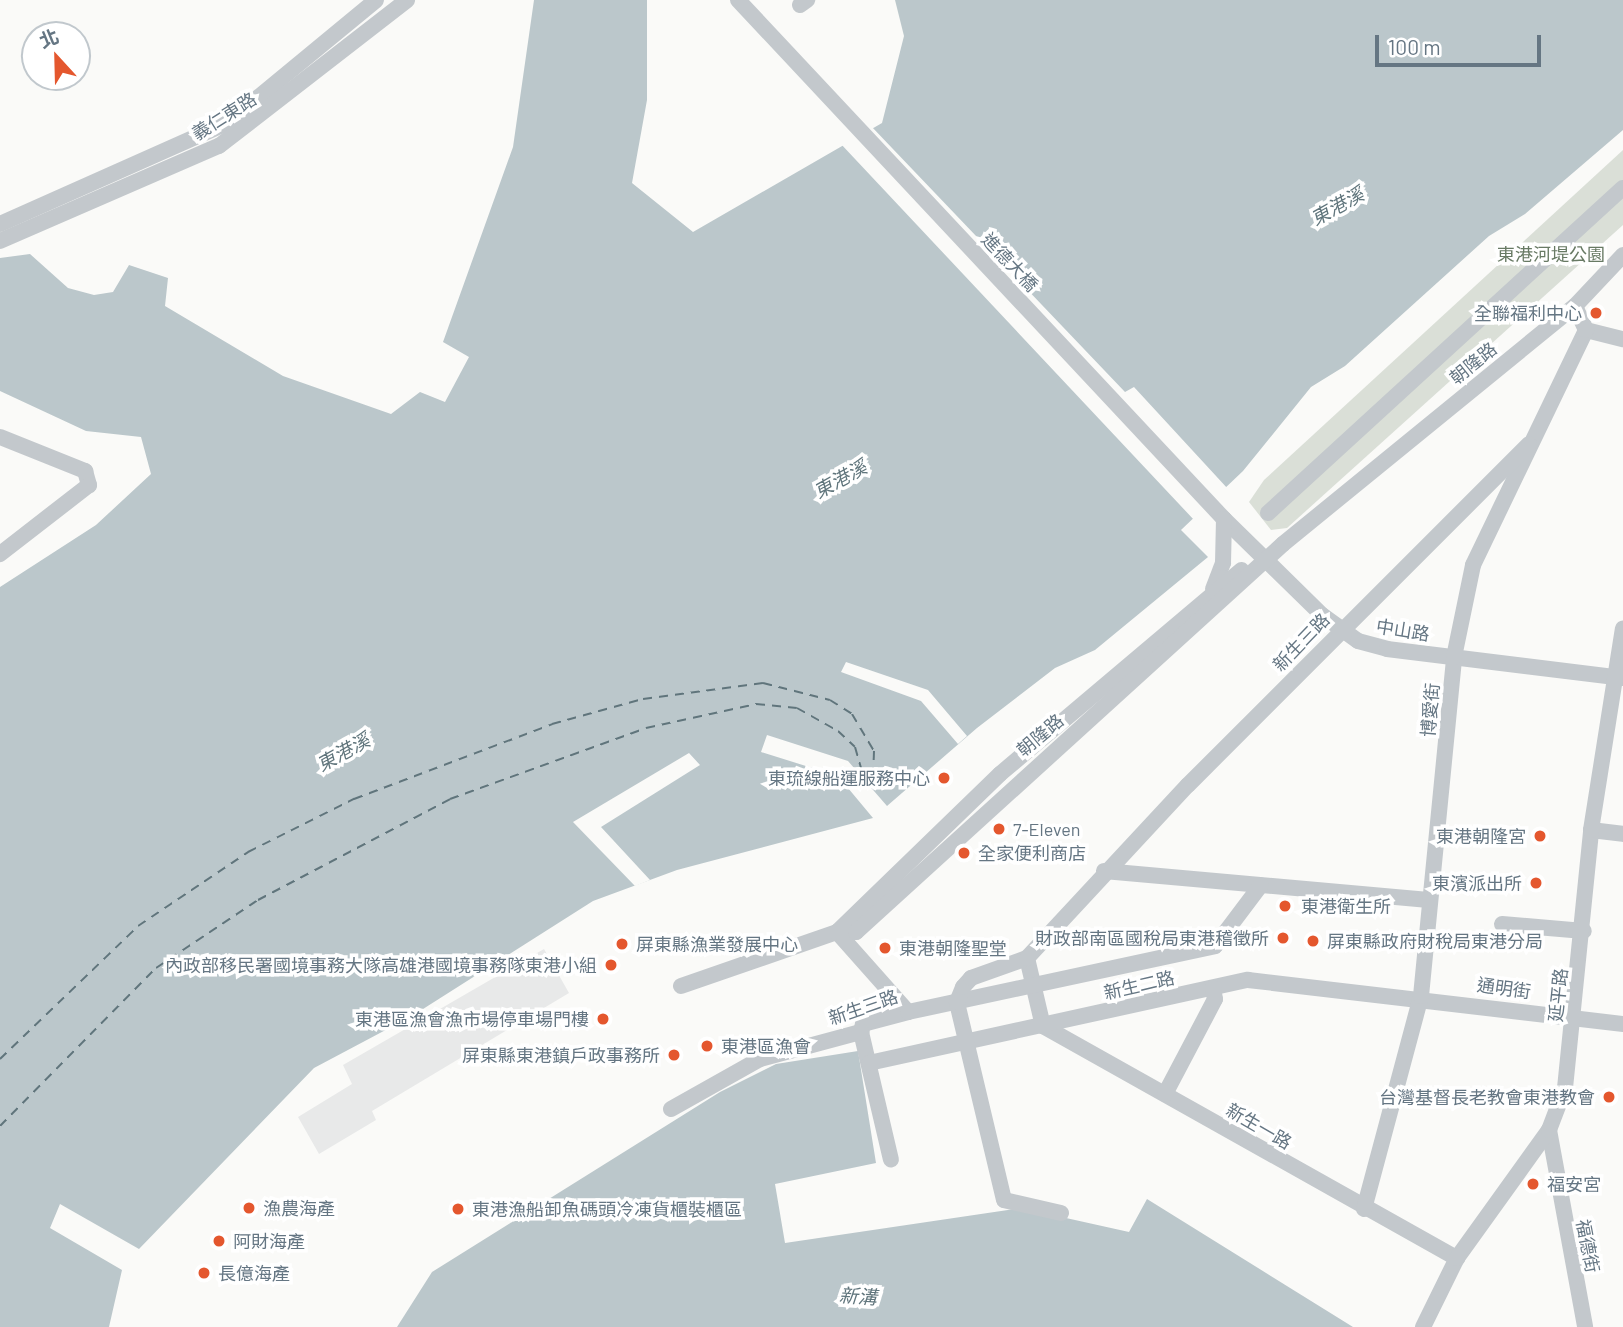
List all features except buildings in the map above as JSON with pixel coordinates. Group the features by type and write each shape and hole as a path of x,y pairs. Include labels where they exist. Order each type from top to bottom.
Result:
{"street":[{"name":"義仁東路","path":"0,224 227,123 376,0"},
{"name":"義仁東路","path":"0,240 172,167 249,127 406,0"},
{"name":"進德大橋","path":"738,0 1224,519"},
{"path":"166,151 172,167"},
{"path":"1268,513 1623,188"},
{"path":"1623,255 1575,306 1586,330 1623,339"},
{"name":"朝隆路","path":"681,986 837,932 856,932 1266,559 1575,306"},
{"name":"博愛街","path":"1364,1209 1421,996 1454,657 1473,565 1586,330"},
{"path":"0,437 85,471 89,485 0,554"},
{"name":"新生三路","path":"957,1002 971,978 1027,958 1104,871 1340,629 1529,444"},
{"path":"1212,591 1223,563 1224,519"},
{"name":"中山路","path":"1224,519 1340,629 1387,649 1617,678"},
{"name":"朝隆路","path":"837,932 975,796 1212,591 1266,559"},
{"name":"延平路","path":"1423,1327 1457,1258 1549,1130 1565,1088 1576,1017 1591,830 1623,629"},
{"path":"1591,830 1623,834"},
{"path":"1104,871 1429,900"},
{"name":"新生三路","path":"671,1109 760,1059 861,1032 863,1024 1214,946 1261,885"},
{"path":"1502,924 1584,931"},
{"path":"837,932 908,1012"},
{"path":"1027,958 1043,1027"},
{"name":"新生二路","path":"869,1063 1213,988 1276,980 1421,996"},
{"path":"1165,1094 1215,999 1213,988"},
{"name":"通明街","path":"1421,996 1623,1024"},
{"path":"957,1002 1004,1199 1061,1213"},
{"name":"新生一路","path":"1043,1027 1364,1209 1457,1258"},
{"path":"861,1032 891,1160"},
{"name":"福德街","path":"1549,1130 1585,1327"}],"shaded area":[{"path":"544,949 569,993 372,1111 376,1120 319,1154 298,1117 352,1084 343,1065"}],"green space":[{"name":"東港河堤公園","path":"1623,150 1623,225 1287,528 1271,530 1249,502 1264,480"}],"water":[{"name":"東港溪","path":"534,0 647,0 647,100 632,183 693,232 882,123 904,36 895,0 1623,0 1623,130 1525,214 1489,236 1345,366 1311,387 1243,471 1181,530 1208,557 1095,650 1055,668 977,728 887,806 848,761 767,735 761,752 838,776 873,818 677,870 593,901 412,1016 314,1068 139,1249 60,1204 50,1228 122,1270 109,1327 0,1327 0,587 96,525 151,474 141,437 86,431 0,391 0,258 30,254 68,288 94,295 113,292 129,265 168,278 165,306 283,376 391,414 420,392 445,402 469,357 443,342 513,147"},
{"name":"新溝","path":"858,1051 876,1163 775,1184 785,1243 1021,1208 1129,1232 1147,1199 1353,1327 397,1327 432,1272 720,1092 776,1064"}],"pier":[{"path":"871,126 1125,392 1134,387 1228,489 1195,521 840,143"},
{"path":"846,662 928,690 967,736 958,744 921,701 841,672"},
{"path":"689,753 700,765 601,827 650,880 635,886 573,822"}],"ferry route":[{"path":"0,1059 138,926 248,852 354,799 552,724 643,699 763,683 830,700 852,714 874,751 873,789"},
{"path":"0,1126 156,968 258,900 450,799 646,728 756,704 797,708 838,731 855,747 864,778"}],"place":[{"name":"全聯福利中心","path":"1596,313"},
{"name":"東琉線船運服務中心","path":"944,778"},
{"name":"7-Eleven","path":"999,829"},
{"name":"東港朝隆宮","path":"1540,836"},
{"name":"全家便利商店","path":"964,853"},
{"name":"東濱派出所","path":"1536,883"},
{"name":"東港衛生所","path":"1285,906"},
{"name":"財政部南區國稅局東港稽徵所","path":"1283,938"},
{"name":"屏東縣政府財稅局東港分局","path":"1313,941"},
{"name":"屏東縣漁業發展中心","path":"622,944"},
{"name":"東港朝隆聖堂","path":"885,948"},
{"name":"內政部移民署國境事務大隊高雄港國境事務隊東港小組","path":"611,965"},
{"name":"東港區漁會漁市場停車場門樓","path":"603,1019"},
{"name":"東港區漁會","path":"707,1046"},
{"name":"屏東縣東港鎮戶政事務所","path":"674,1055"},
{"name":"台灣基督長老教會東港教會","path":"1609,1097"},
{"name":"福安宮","path":"1533,1184"},
{"name":"漁農海產","path":"249,1208"},
{"name":"東港漁船卸魚碼頭冷凍貨櫃裝櫃區","path":"458,1209"},
{"name":"阿財海產","path":"219,1241"},
{"name":"長億海產","path":"204,1273"}]}
